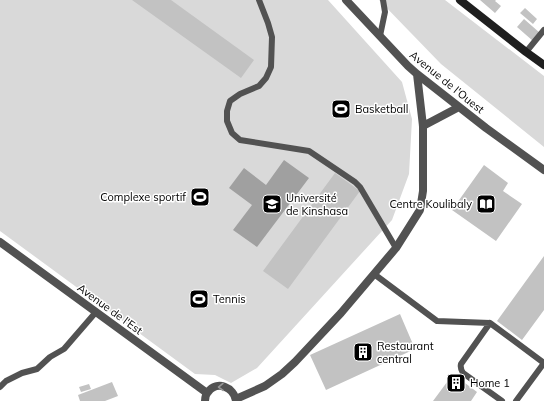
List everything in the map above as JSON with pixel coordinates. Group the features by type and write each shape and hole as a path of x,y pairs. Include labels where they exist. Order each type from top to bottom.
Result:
{"street":[{"name":"Avenue de l'Ouest","path":"346,0 417,74 486,128 544,170"},
{"path":"460,0 544,65"},
{"path":"236,400 265,386 282,374 341,314 396,248 420,210 422,200 424,126 417,74"},
{"path":"424,126 459,107"},
{"name":"Avenue de l'Est","path":"0,242 96,312 206,397 213,388 223,386 232,390 235,394 236,400"}],"lane":[{"path":"259,0 272,37 271,67 266,78 259,86 240,94 230,101 227,111 227,121 232,133 240,140 309,151 355,182 360,187 396,248"},
{"path":"380,36 385,12 383,0"},
{"path":"526,52 544,30"},
{"path":"374,274 437,321 490,323 544,363 516,401"},
{"path":"0,386 6,381 36,369 50,357 64,349 96,312"},
{"path":"490,323 460,366 463,373 502,401"}],"shaded area":[{"name":"Complexe sportif","path":"0,0 328,0 402,82 412,119 409,174 392,220 257,368 231,383 215,375 195,374 0,231"},
{"path":"379,0 445,0 544,76 544,147 441,64"},
{"path":"284,160 309,178 257,247 233,230 252,205 229,188 244,168 266,185"}],"building":[{"path":"132,0 171,0 254,60 241,78"},
{"path":"480,0 496,0 495,1 501,6 495,13"},
{"path":"525,8 537,19 533,24 520,13"},
{"path":"524,19 540,33 533,41 517,27"},
{"path":"484,165 508,183 503,191 522,204 496,241 452,210"},
{"path":"335,173 360,191 288,289 263,271"},
{"path":"544,256 544,310 522,340 497,321"},
{"name":"Restaurant central","path":"400,314 415,349 326,390 310,355"},
{"name":"Home 1","path":"453,374 477,392 471,401 433,401"},
{"path":"112,382 118,396 105,401 80,401 78,395"},
{"path":"89,384 91,389 81,392 79,387"}],"place":[{"name":"Basketball","path":"341,109"},
{"name":"Complexe sportif","path":"200,197"},
{"name":"Université de Kinshasa","path":"272,204"},
{"name":"Centre Koulibaly","path":"486,204"},
{"name":"Tennis","path":"199,299"},
{"name":"Restaurant central","path":"363,352"},
{"name":"Home 1","path":"456,383"}]}
